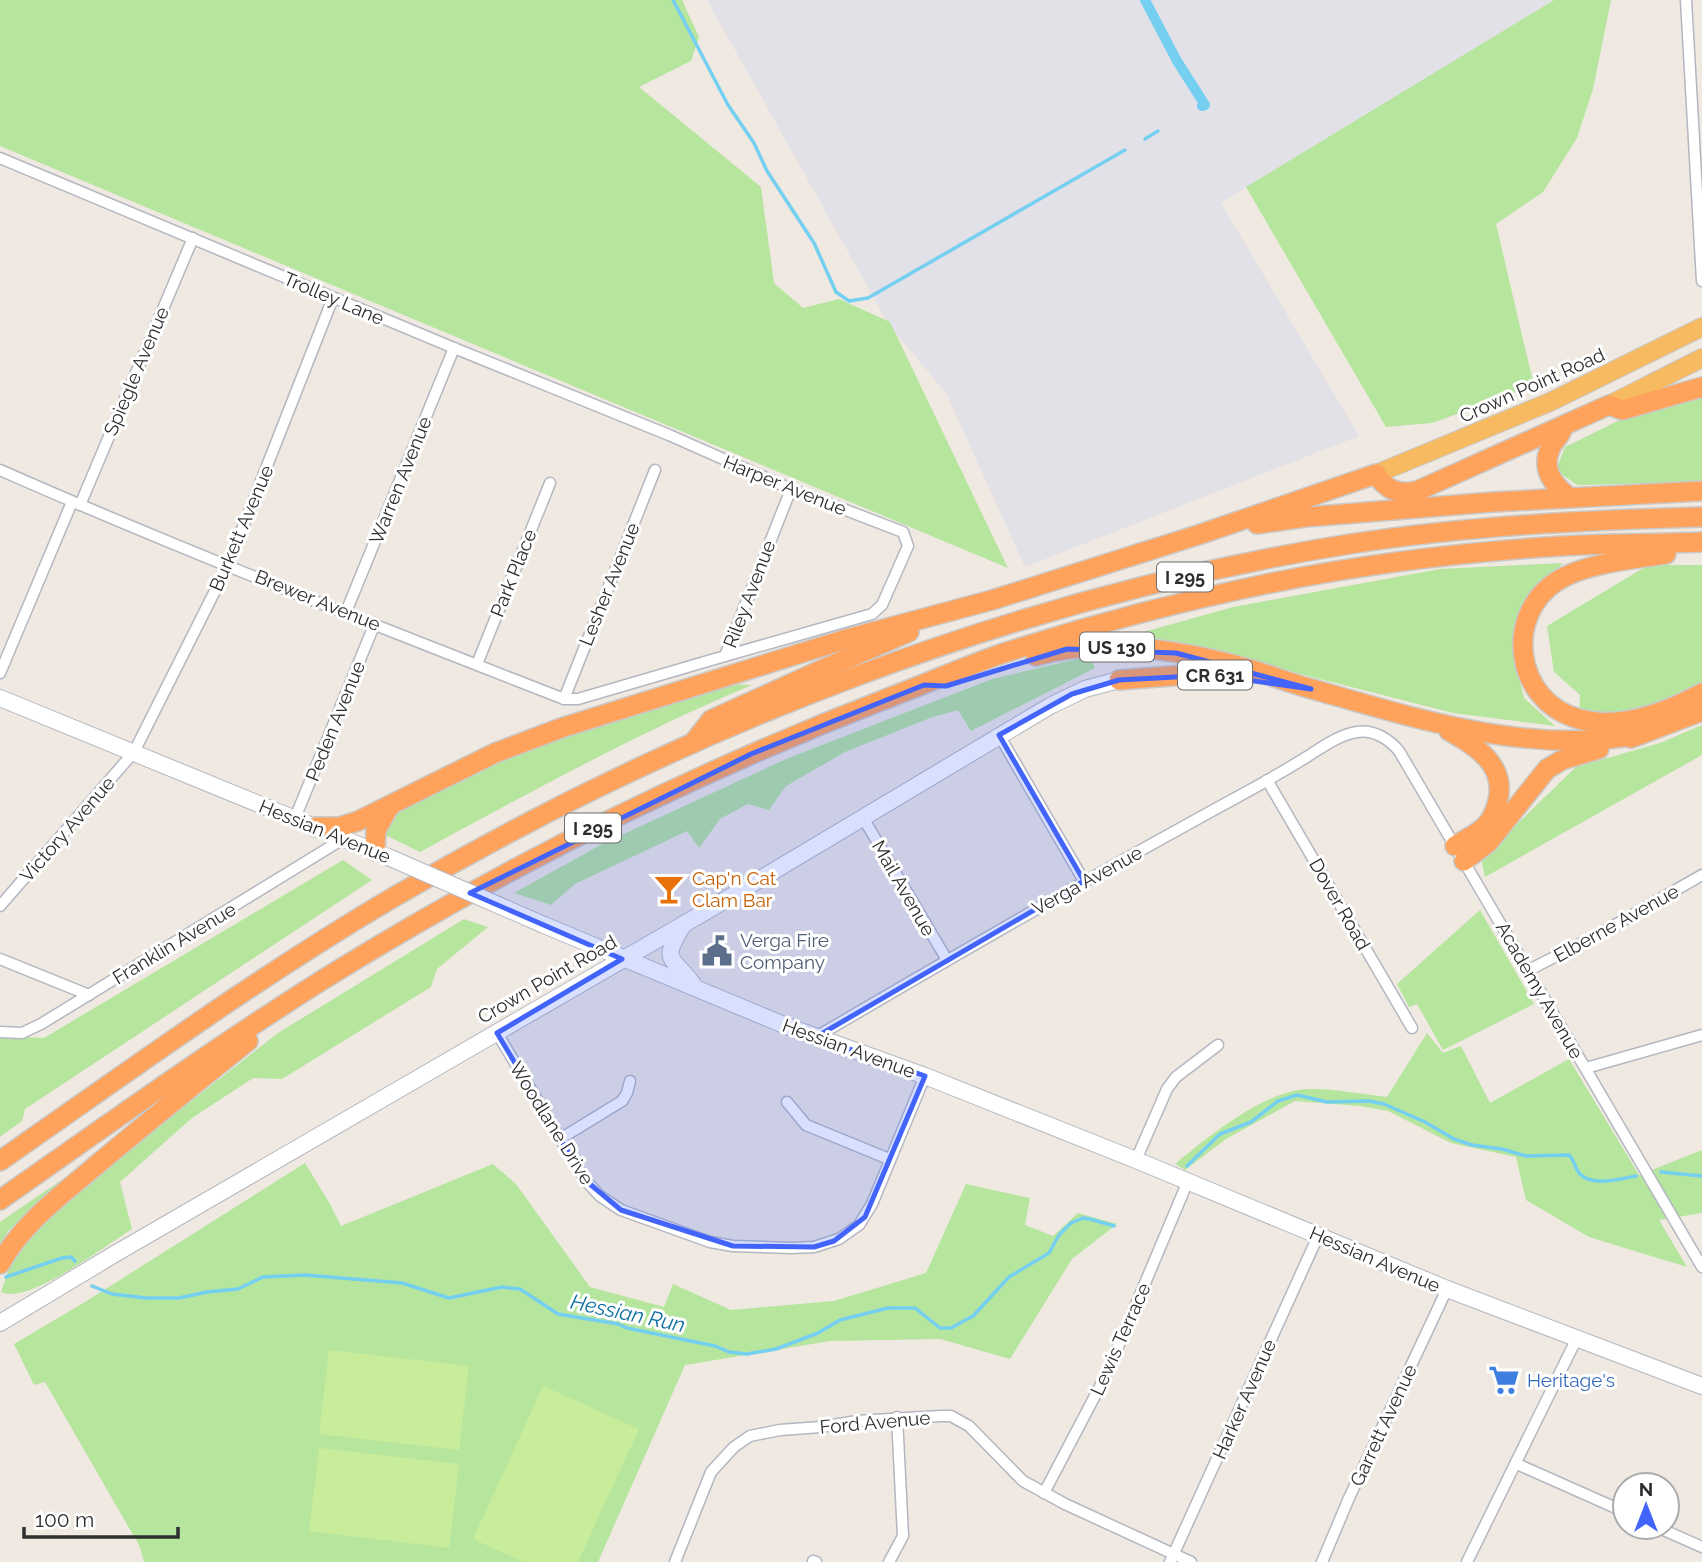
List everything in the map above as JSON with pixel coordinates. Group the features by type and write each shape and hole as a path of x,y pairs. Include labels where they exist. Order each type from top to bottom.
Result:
{"highway":[{"name":"Crown Point Road","path":"1376,474 1550,402 1702,327"},
{"path":"315,827 351,824 486,758 561,727 843,640 992,600 1201,534 1376,474 1387,487 1401,493 1417,491 1563,427 1702,358"},
{"path":"1609,405 1622,410 1702,387"},
{"path":"1563,427 1562,434 1548,454 1548,467 1552,482 1569,497"},
{"path":"1433,485 1457,494 1507,501"},
{"path":"1201,534 1296,518 1507,501 1702,491"},
{"name":"I 295","path":"0,1161 244,993 354,921 533,822 692,744 843,682 1027,618 1222,568 1351,544 1470,530 1702,517"},
{"name":"I 295","path":"0,1200 192,1065 280,1008 409,928 575,836 751,754 1001,654 1174,604 1267,584 1412,560 1565,546 1702,542"},
{"path":"1702,551 1643,557 1567,575 1546,589 1531,608 1522,643 1525,666 1535,688 1553,707 1578,719 1612,722 1635,719 1670,708 1702,693"},
{"path":"692,744 711,720 882,643 992,600"},
{"name":"US 130","path":"924,685 946,685 1057,651 1104,647 1197,657 1256,671 1311,689 1499,736 1536,740 1606,741 1642,734 1702,712"},
{"name":"CR 631","path":"1119,680 1213,675 1311,689"},
{"path":"1426,719 1477,748 1491,762 1499,779 1499,798 1490,820 1459,853"},
{"path":"1459,853 1488,843 1547,769 1571,757 1642,734"},
{"path":"381,854 376,830 390,806"},
{"path":"0,1264 9,1248 45,1209 262,1030 280,1008"}],"main road":[{"name":"Crown Point Road","path":"0,1324 999,735 1072,694 1119,680"},
{"name":"Hessian Avenue","path":"0,698 295,818 696,989 1136,1160 1576,1340 1702,1386"},
{"path":"684,923 674,939 670,956 696,989"}],"street":[{"path":"1686,0 1702,281"},
{"name":"Trolley Lane","path":"0,158 669,435"},
{"name":"Spiegle Avenue","path":"0,673 192,238"},
{"name":"Burkett Avenue","path":"134,752 229,565 333,298"},
{"name":"Warren Avenue","path":"346,612 454,348"},
{"name":"Harper Avenue","path":"669,435 790,489 903,532 908,546 882,605 872,614 725,656"},
{"name":"Brewer Avenue","path":"0,470 564,699"},
{"name":"Lesher Avenue","path":"564,699 654,470"},
{"name":"Park Place","path":"477,664 550,483"},
{"name":"Riley Avenue","path":"564,699 578,699 725,656 790,489"},
{"name":"Peden Avenue","path":"295,818 375,623"},
{"name":"Academy Avenue","path":"1362,731 1387,740 1399,751 1702,1267"},
{"name":"Verga Avenue","path":"816,1037 1084,881 1343,736 1362,731"},
{"path":"999,735 1084,881"},
{"name":"Victory Avenue","path":"0,906 134,752"},
{"name":"Dover Road","path":"1267,780 1412,1028"},
{"name":"Mail Avenue","path":"862,816 947,960"},
{"name":"Franklin Avenue","path":"0,1032 22,1033 41,1024 344,839"},
{"name":"Elberne Avenue","path":"1529,970 1601,933 1702,875"},
{"path":"0,959 89,995"},
{"name":"Woodlane Drive","path":"497,1033 575,1166 594,1190 621,1210 710,1242 733,1246 814,1247 839,1239 853,1230 865,1217 925,1076"},
{"path":"1586,1068 1702,1035"},
{"path":"1136,1160 1167,1089 1176,1077 1218,1045"},
{"path":"560,1139 622,1101 629,1081"},
{"path":"787,1102 806,1125 889,1160"},
{"name":"Lewis Terrace","path":"1044,1493 1108,1371 1188,1181"},
{"name":"Harker Avenue","path":"1172,1558 1318,1236"},
{"name":"Garrett Avenue","path":"1322,1562 1447,1289"},
{"path":"1467,1562 1576,1340"},
{"name":"Ford Avenue","path":"675,1562 711,1472 734,1447 750,1436 780,1430 897,1417 941,1416 959,1420 978,1435 1023,1481 1172,1558 1191,1562"},
{"path":"889,1562 902,1536 897,1417"},
{"path":"1517,1464 1611,1507"},
{"path":"1681,1538 1702,1547"}],"highlighted area":[{"path":"1067,649 1176,653 1311,689 1213,675 1119,680 1072,694 999,735 1084,881 816,1037 925,1076 865,1217 834,1241 814,1247 733,1246 621,1210 585,1180 497,1033 622,959 470,893 751,754 924,685 946,686"}],"shaded area":[{"path":"707,0 1554,0 1221,203 1359,436 1025,567 946,393 889,325"}],"green space":[{"path":"0,0 682,0 699,37 691,61 639,87 761,187 774,283 803,308 839,299 890,322 1008,568 0,146"},
{"path":"1554,0 1611,0 1593,89 1577,138 1543,192 1496,224 1534,386 1432,423 1386,427 1246,187"},
{"path":"1702,394 1702,482 1577,485 1556,470 1565,447 1640,410"},
{"path":"1563,563 1521,606 1512,649 1524,698 1555,726 1453,713 1257,663 1133,635 1233,607 1440,569"},
{"path":"1702,565 1702,684 1643,709 1611,715 1579,716 1580,695 1554,672 1547,626 1645,567"},
{"path":"1090,656 1095,668 971,731 958,710 930,718 845,752 786,786 769,810 748,804 720,819 699,848 687,831 575,884 551,905 514,893 604,843 786,759 992,679"},
{"path":"726,684 752,685 625,743 420,852 383,834 386,819 400,809 523,749"},
{"path":"1702,725 1702,755 1485,877 1481,859 1576,767 1660,743"},
{"path":"343,860 372,880 25,1109 22,1121 0,1137 0,1036 44,1038"},
{"path":"1480,910 1534,1004 1443,1050 1417,1004 1409,1007 1397,984"},
{"path":"464,919 488,927 437,969 431,987 282,1079 253,1078 192,1118 120,1182 132,1229 48,1282 14,1294 1,1292 14,1253 41,1222 92,1179 278,1033"},
{"path":"1427,1033 1443,1053 1461,1046 1490,1103 1569,1059 1639,1175 1702,1150 1702,1213 1659,1220 1687,1267 1589,1237 1526,1200 1516,1157 1451,1143 1388,1111 1295,1101 1226,1139 1185,1170 1175,1164 1239,1116 1276,1096 1311,1089 1387,1097"},
{"path":"305,1163 341,1226 493,1164 516,1184 590,1287 664,1307 673,1284 731,1310 834,1301 926,1273 966,1184 1030,1198 1025,1225 1053,1236 1078,1213 1117,1224 1072,1259 1010,1359 940,1339 830,1341 685,1365 598,1562 144,1562 140,1547 45,1382 34,1385 14,1344"},
{"path":"73,1172 8,1231 0,1246 0,1222"},
{"path":"329,1350 469,1366 459,1450 319,1434"},
{"path":"543,1386 639,1429 578,1562 523,1562 473,1539"},
{"path":"319,1448 459,1464 449,1548 309,1531"}],"waterway":[{"path":"673,0 728,105 814,243 836,292 849,301 868,298 1125,150"},
{"path":"1145,0 1177,61 1205,105 1202,106"},
{"path":"1145,139 1158,131"},
{"name":"Hessian Run","path":"1187,1166 1220,1134 1251,1122 1278,1101 1297,1095 1327,1102 1369,1101 1384,1104 1425,1122 1454,1139 1472,1145 1526,1156 1569,1155 1580,1174 1592,1180 1607,1181 1636,1176"},
{"name":"Hessian Run","path":"1661,1172 1702,1176"},
{"name":"Hessian Run","path":"92,1286 112,1294 146,1298 179,1298 238,1289 263,1277 305,1275 402,1283 449,1298 502,1287 520,1289 558,1314 618,1324 715,1346 729,1352 747,1354 776,1349 818,1333 840,1320 888,1308 915,1308 940,1328 951,1328 973,1316 1009,1277 1049,1253 1059,1235 1071,1223 1083,1218 1114,1226"},
{"name":"Hessian Run","path":"6,1277 62,1258 71,1257 75,1261"}],"place":[{"name":"Cap'n Cat Clam Bar","path":"669,889"},
{"name":"Verga Fire Company","path":"717,951"},
{"name":"Heritage's","path":"1504,1380"}]}
